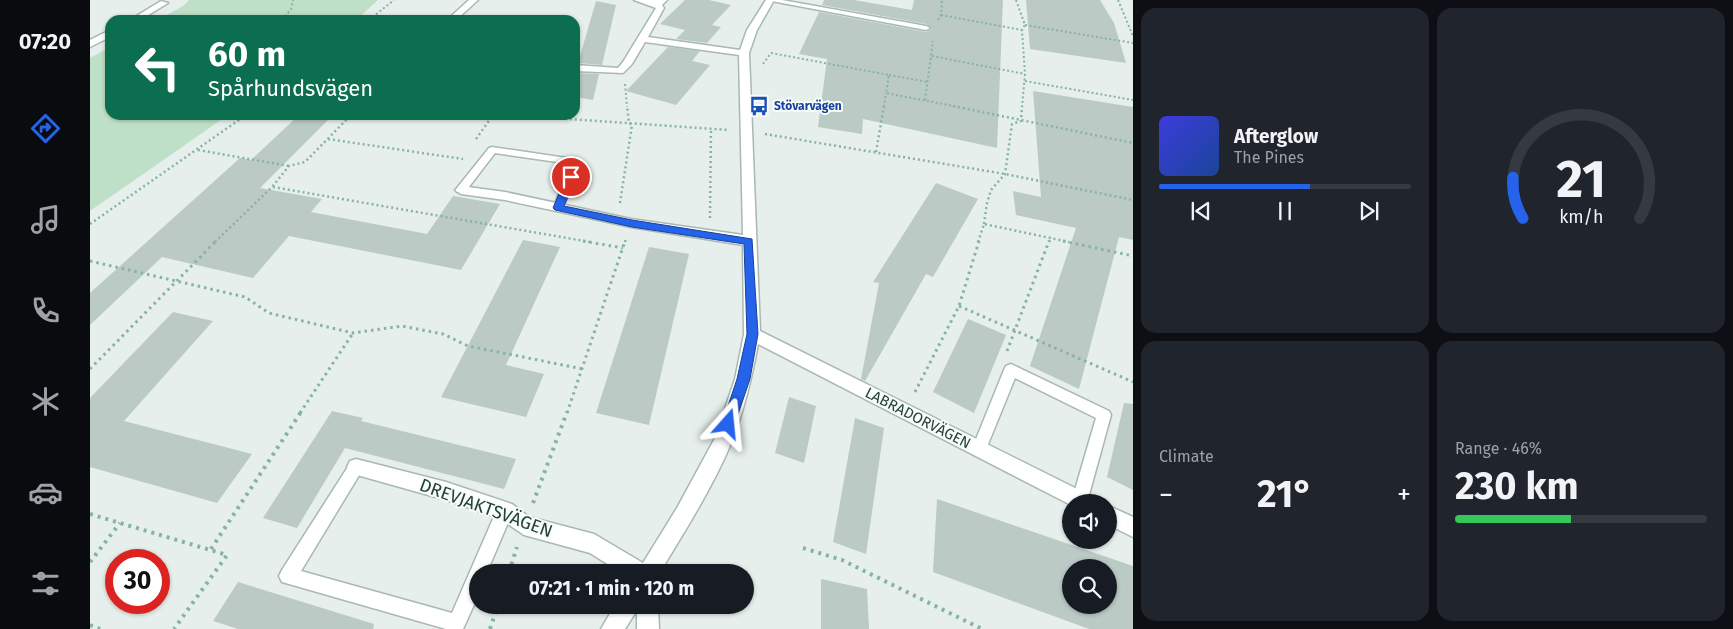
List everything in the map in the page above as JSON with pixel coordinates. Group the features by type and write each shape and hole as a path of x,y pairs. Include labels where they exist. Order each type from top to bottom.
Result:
{"street":[{"path":"457,15 474,0"},
{"path":"580,68 620,71 626,64 660,8 660,2 638,0"},
{"path":"654,564 684,515 723,440 744,379 752,334 744,53 752,30 770,0"},
{"path":"143,15 164,4"},
{"path":"90,44 105,36"},
{"path":"642,39 744,53"},
{"path":"461,190 505,196 632,224 749,241"},
{"name":"LABRADORVÄGEN","path":"752,334 1068,494"},
{"name":"DREVJAKTSVÄGEN","path":"356,467 446,491 505,511 524,525 594,544 625,564"},
{"path":"1117,519 1133,527"},
{"path":"612,629 622,614"},
{"path":"647,614 648,629"}],"lane":[{"path":"770,0 926,28"},
{"path":"461,190 492,150 578,162 558,208"},
{"path":"979,449 1011,370 1104,414 1084,494"},
{"path":"356,467 288,576 457,623 469,595"},
{"path":"482,564 505,511"}],"path":[{"path":"286,15 291,9 294,0"},
{"path":"375,15 394,0"},
{"path":"926,28 934,26 941,16 942,0"},
{"path":"1016,0 1025,25"},
{"path":"1118,0 1133,36"},
{"path":"941,16 1022,30"},
{"path":"1021,121 1025,81 1022,30 1025,25"},
{"path":"1025,25 1133,43"},
{"path":"925,100 932,56 933,34 926,28"},
{"path":"762,67 771,52 928,82"},
{"path":"932,56 1025,74"},
{"path":"617,220 632,126 629,123 625,83 620,71"},
{"path":"876,152 889,75"},
{"path":"1025,81 1133,100"},
{"path":"886,93 1001,114 1021,121 1133,143"},
{"path":"90,224 239,120"},
{"path":"198,150 289,166 306,162 346,120"},
{"path":"580,120 746,131 1005,174 1133,200"},
{"path":"905,411 959,306 984,224 986,201 998,179 1005,174 1012,124 1021,121"},
{"path":"710,235 711,128"},
{"path":"328,139 462,160"},
{"path":"90,368 175,281 272,187 289,166"},
{"path":"272,187 623,248"},
{"path":"524,525 583,369 632,224"},
{"path":"984,224 1133,256"},
{"path":"1011,370 1004,358 1051,238"},
{"path":"90,261 245,297 268,313 353,333 402,326 443,334 468,346 583,369"},
{"path":"959,306 1133,382"},
{"path":"211,549 353,333"},
{"path":"90,514 227,554 174,629"},
{"path":"90,562 120,523"},
{"path":"803,548 842,560 982,629"},
{"path":"490,629 495,614"},
{"path":"90,625 100,629"}],"green space":[{"path":"189,0 378,0 362,15 167,15 183,6"},
{"path":"105,50 105,120 221,120 90,211 90,58"}],"building":[{"path":"685,0 709,0 731,5 712,25 721,27 707,43 676,39 685,30 660,24"},
{"path":"824,0 854,0 912,10 914,0 1003,0 997,148 863,119 862,134 818,127 827,59 799,54 819,12 926,32 932,29 926,24 822,5"},
{"path":"1026,0 1100,0 1114,23 1126,63 1030,49"},
{"path":"596,1 616,5 602,65 580,63 580,56"},
{"path":"668,47 700,51 692,61 710,65 676,105 626,91"},
{"path":"580,73 599,74 593,100 580,98"},
{"path":"1033,91 1133,107 1133,240 1119,237 1079,389 1030,366 1076,228 1016,215 1013,191 1041,197"},
{"path":"294,120 328,120 260,188 322,199 311,212 427,234 453,196 500,204 461,270 289,236 253,278 162,257 90,325 90,293 240,158 251,160"},
{"path":"936,183 978,199 933,277 926,274 865,381 861,379 879,283 873,282"},
{"path":"523,240 560,247 506,365 544,374 526,417 441,397"},
{"path":"649,247 689,254 649,425 596,413"},
{"path":"173,312 213,321 124,421 252,454 217,503 90,467 90,398"},
{"path":"968,319 1006,335 974,413 933,392"},
{"path":"789,397 816,406 804,463 775,453"},
{"path":"1124,403 1133,404 1133,490 1107,477"},
{"path":"332,411 363,418 361,421 516,459 504,489 345,448 297,528 263,518"},
{"path":"855,418 884,428 866,554 833,542"},
{"path":"937,499 1062,542 1062,549 1083,549 1113,559 1062,559 1062,614 1117,614 1117,561 1133,566 1133,629 1089,629 933,572"},
{"path":"821,579 867,589 869,629 821,629"},
{"path":"238,582 374,624 373,629 238,629 213,621"}],"place":[{"name":"Stövarvägen","path":"759,106"}],"route":[{"path":"571,177 558,208 632,224 749,241 752,334 744,379 728,424"}]}
